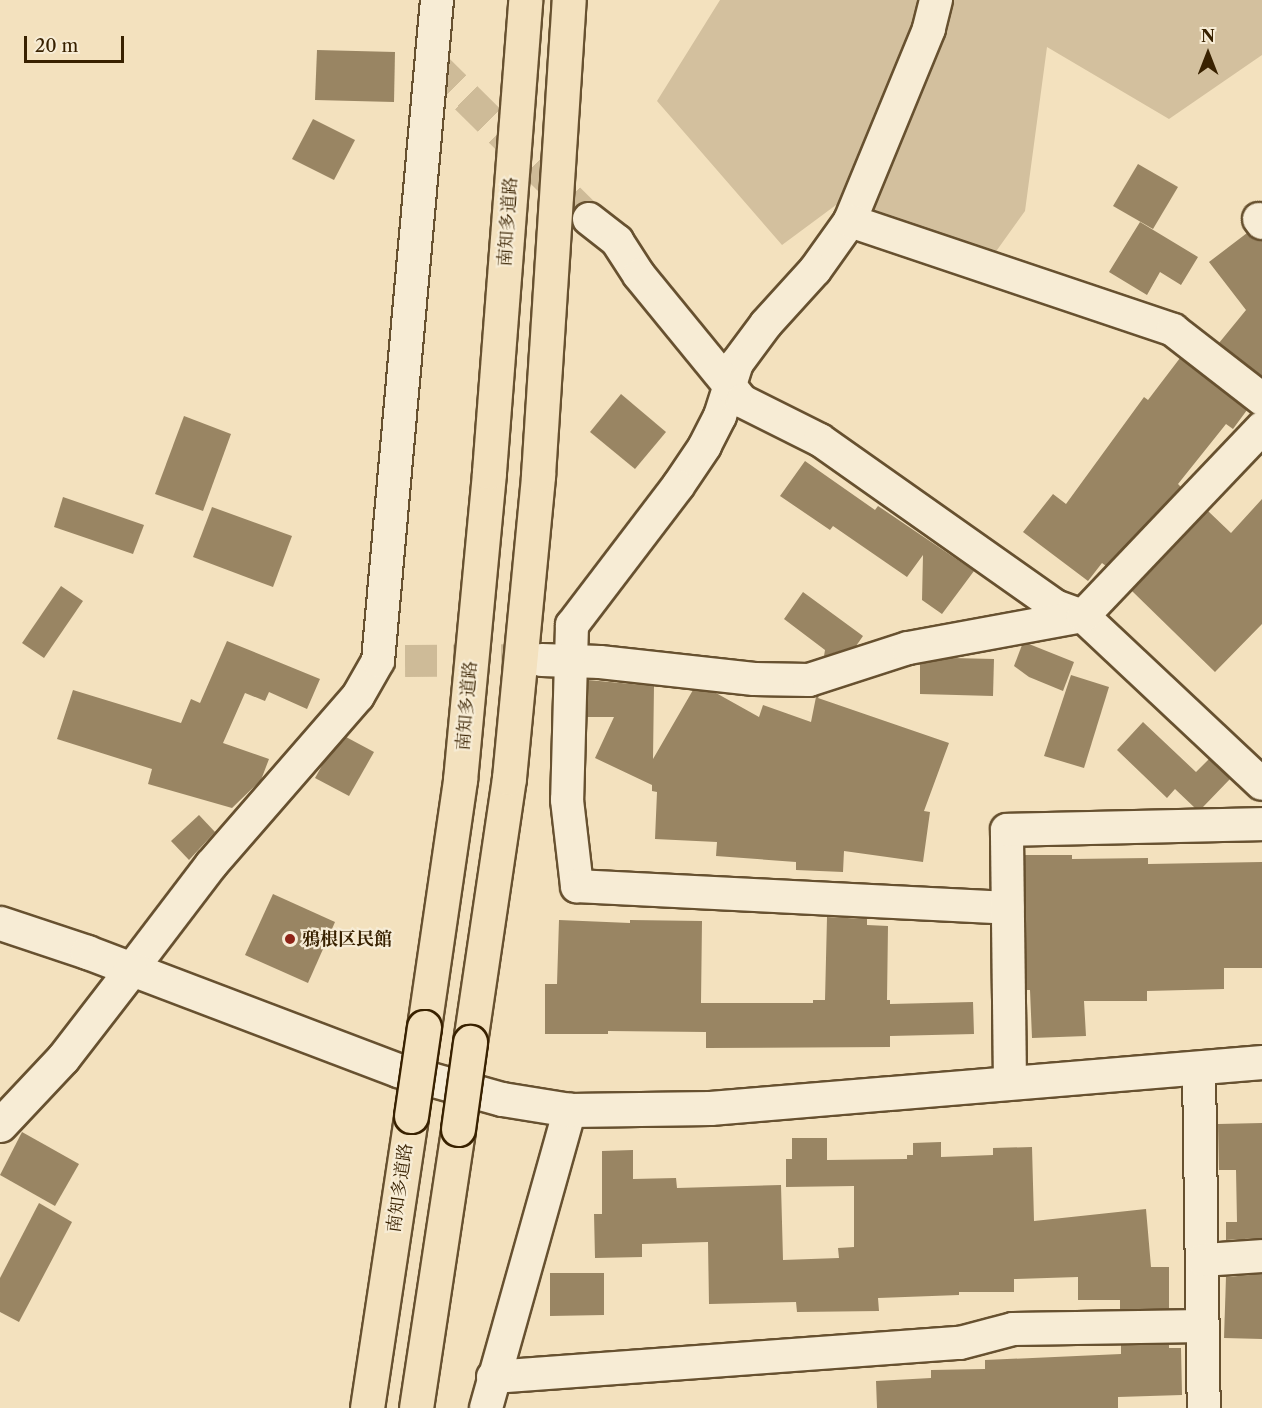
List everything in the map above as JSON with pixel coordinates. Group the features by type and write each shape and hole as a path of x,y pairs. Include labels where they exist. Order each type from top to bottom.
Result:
{"highway":[{"name":"南知多道路","path":"367,1408 461,768 489,472 525,0"},
{"path":"416,1408 509,778 533,522 569,0"}],"street":[{"path":"0,1125 63,1058 211,865 358,696 392,661 437,0"},
{"path":"936,0 929,29 850,221 815,270 766,324 737,363 730,388 705,446 678,486 572,626 556,660 567,800 577,886 1007,908"},
{"path":"589,219 616,241 639,275 742,401 820,440 1055,606 1083,616 1262,784"},
{"path":"850,221 1173,330 1262,399"},
{"path":"556,660 754,678 808,680 909,648 1083,616 1262,428"},
{"path":"1010,1083 1007,830 1262,824"},
{"path":"0,923 398,1070 502,1099 570,1110 710,1108 1262,1062"},
{"path":"1199,1068 1204,1408"},
{"path":"486,1408 570,1110"},
{"path":"1203,1260 1262,1256"},
{"path":"493,1377 960,1343 1014,1329 1203,1326"}],"shaded area":[{"path":"720,0 1262,0 1262,55 1169,119 1047,47 1025,211 992,257 836,205 782,245 657,101"}],"building":[{"path":"317,50 395,52 394,102 315,100"},
{"path":"313,119 355,140 334,180 292,159"},
{"path":"1138,164 1178,187 1153,229 1113,206"},
{"path":"1140,222 1198,257 1181,285 1160,272 1147,295 1109,272"},
{"path":"1247,233 1254,239 1262,241 1262,376 1219,343 1246,310 1209,262"},
{"path":"1180,358 1247,410 1233,429 1226,424 1178,484 1181,487 1106,566 1102,563 1088,581 1023,532 1053,494 1066,504 1144,397 1148,400"},
{"path":"621,394 666,432 635,469 590,432"},
{"path":"184,416 231,434 203,511 155,494"},
{"path":"805,461 875,510 878,506 974,571 942,614 922,600 923,555 907,577 833,526 830,530 780,496"},
{"path":"63,497 144,525 133,554 54,527"},
{"path":"1262,499 1262,624 1215,672 1132,591 1208,511 1231,533"},
{"path":"212,507 292,536 273,587 193,557"},
{"path":"61,586 83,601 44,658 22,643"},
{"path":"803,592 863,636 856,646 824,656 825,650 784,619"},
{"path":"227,641 320,679 307,709 269,692 265,701 245,693 223,743 269,759 261,780 232,808 148,784 152,769 57,739 73,690 181,723 191,699 200,703"},
{"path":"1029,644 1074,662 1063,691 1029,677 1014,666 1022,645"},
{"path":"952,658 994,659 993,696 920,694 920,664"},
{"path":"1071,675 1109,687 1084,768 1044,756"},
{"path":"588,680 654,686 653,759 693,690 716,693 759,717 763,705 811,722 816,697 819,696 818,698 949,743 924,811 930,812 923,862 844,851 843,872 796,870 796,862 716,856 717,842 655,839 657,792 652,791 652,785 595,758 614,717 587,717"},
{"path":"1143,722 1196,772 1209,759 1230,779 1203,807 1195,808 1175,789 1167,798 1117,750"},
{"path":"346,737 374,752 349,796 315,778 324,762"},
{"path":"199,815 215,832 189,860 171,841"},
{"path":"1025,855 1072,855 1072,859 1148,858 1148,864 1262,862 1262,968 1224,968 1224,989 1147,991 1147,1001 1084,1001 1086,1036 1032,1038 1030,990 1027,990"},
{"name":"鴉根区民館","path":"273,894 335,922 308,983 245,955"},
{"path":"827,917 867,919 867,925 888,926 887,1000 890,1000 890,1004 973,1002 974,1034 890,1036 890,1047 706,1048 706,1032 608,1031 608,1034 545,1034 545,984 557,984 559,920 630,923 630,920 702,921 701,1003 813,1003 813,1000 825,1000"},
{"path":"1262,1123 1262,1238 1226,1240 1226,1222 1237,1222 1236,1170 1219,1170 1218,1124"},
{"path":"22,1132 79,1164 55,1206 0,1175"},
{"path":"792,1138 827,1138 827,1160 907,1159 907,1155 913,1155 913,1143 941,1142 941,1157 993,1155 993,1148 1032,1147 1034,1221 1146,1209 1151,1267 1169,1267 1169,1309 1120,1309 1120,1300 1078,1300 1078,1277 1014,1279 1014,1292 959,1292 959,1295 878,1298 879,1311 797,1312 796,1302 709,1304 708,1242 642,1244 642,1257 595,1258 594,1214 602,1214 602,1151 633,1150 633,1179 676,1178 677,1188 781,1185 783,1260 839,1258 838,1248 854,1247 854,1186 786,1187 786,1159 792,1159"},
{"path":"39,1203 72,1222 19,1322 0,1312 0,1278"},
{"path":"550,1273 604,1273 604,1315 550,1316"},
{"path":"1262,1274 1262,1339 1224,1338 1226,1277"},
{"path":"1121,1345 1169,1345 1169,1348 1181,1348 1182,1395 1118,1397 1118,1408 877,1408 876,1381 931,1378 931,1370 985,1369 985,1360 1121,1354"}],"tunnel":[{"path":"432,64 589,219"},
{"path":"405,661 542,660"}],"place":[{"name":"鴉根区民館","path":"290,939"}]}
